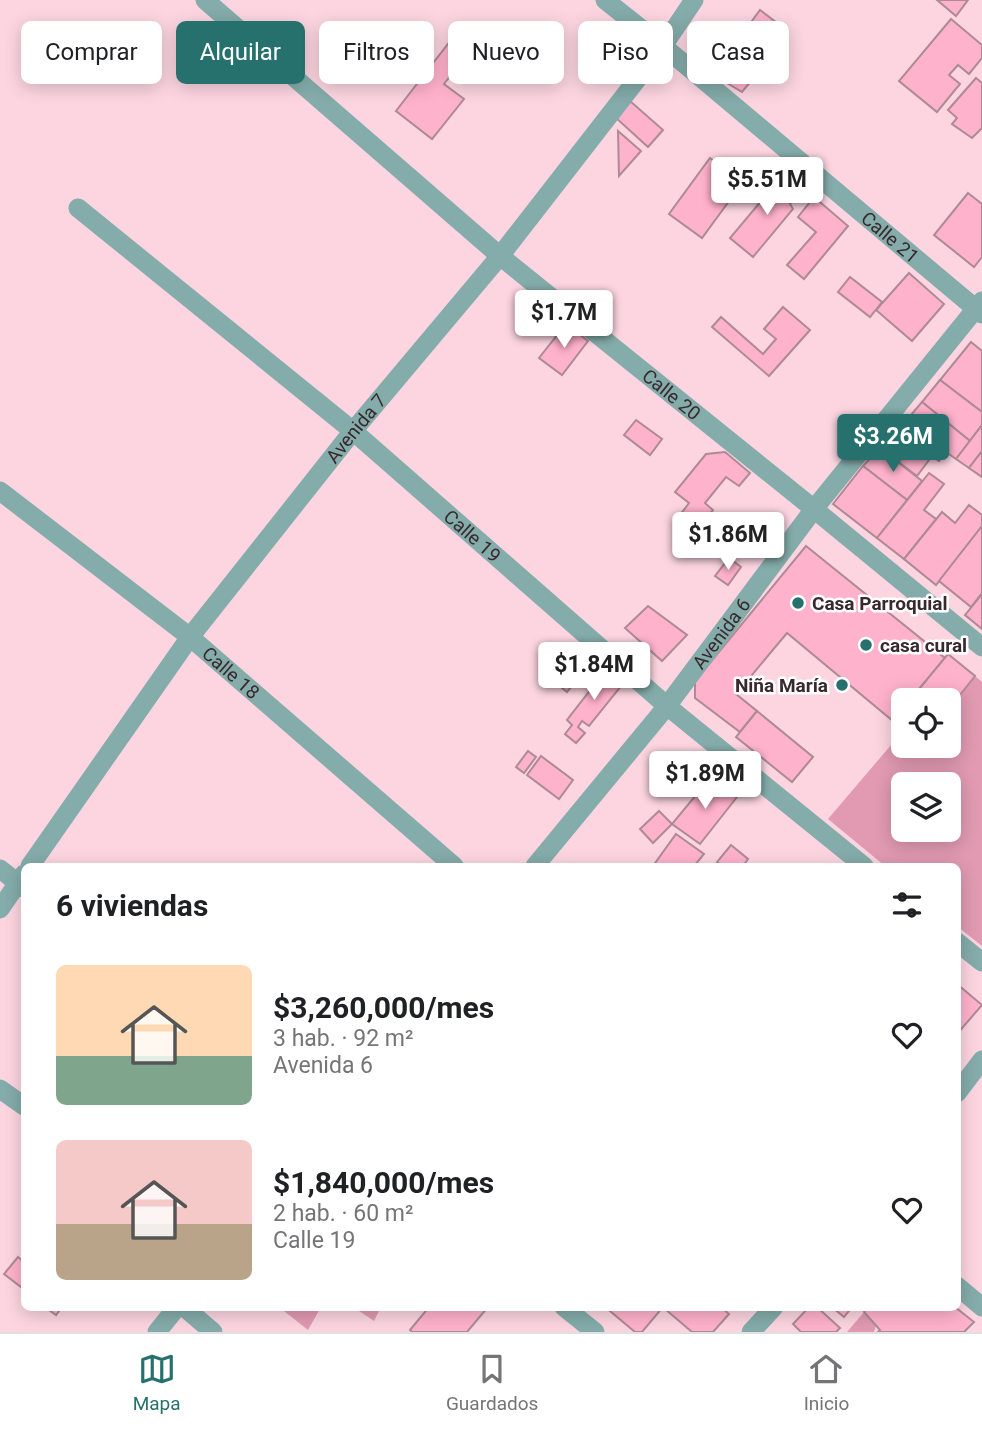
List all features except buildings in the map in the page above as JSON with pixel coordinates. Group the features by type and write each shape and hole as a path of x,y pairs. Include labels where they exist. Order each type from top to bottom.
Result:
{"street":[{"name":"Calle 20","path":"205,0 500,256 982,646"},
{"name":"Calle 21","path":"605,0 631,21"},
{"name":"Avenida 7","path":"673,31 694,0"},
{"name":"Calle 21","path":"673,54 980,308"},
{"name":"Avenida 7","path":"32,863 190,637 353,431 500,256 634,84"},
{"name":"Calle 19","path":"78,208 353,431 667,706 860,863"},
{"name":"Avenida 6","path":"537,863 667,706 814,509 980,308"},
{"name":"Calle 18","path":"0,491 190,637 451,863"},
{"path":"0,869 21,881"},
{"path":"0,909 21,883"},
{"path":"961,945 982,962"},
{"path":"961,1088 982,1060"},
{"path":"0,1089 21,1104"},
{"path":"961,1289 982,1307"},
{"path":"157,1332 174,1311"},
{"path":"189,1311 213,1332"},
{"path":"569,1311 595,1332"},
{"path":"751,1332 770,1311"}],"shaded area":[{"path":"975,676 982,682 982,946 961,929 961,863 881,863 828,819 891,745 891,758 961,758 961,694"},
{"path":"284,1311 319,1311 308,1330"},
{"path":"359,1311 379,1311 374,1321"},
{"path":"864,1312 876,1325 874,1332 847,1332"}],"place":[{"name":"Casa Parroquial","path":"798,603"},
{"name":"casa cural","path":"866,645"},
{"name":"Niña María","path":"842,685"}]}
